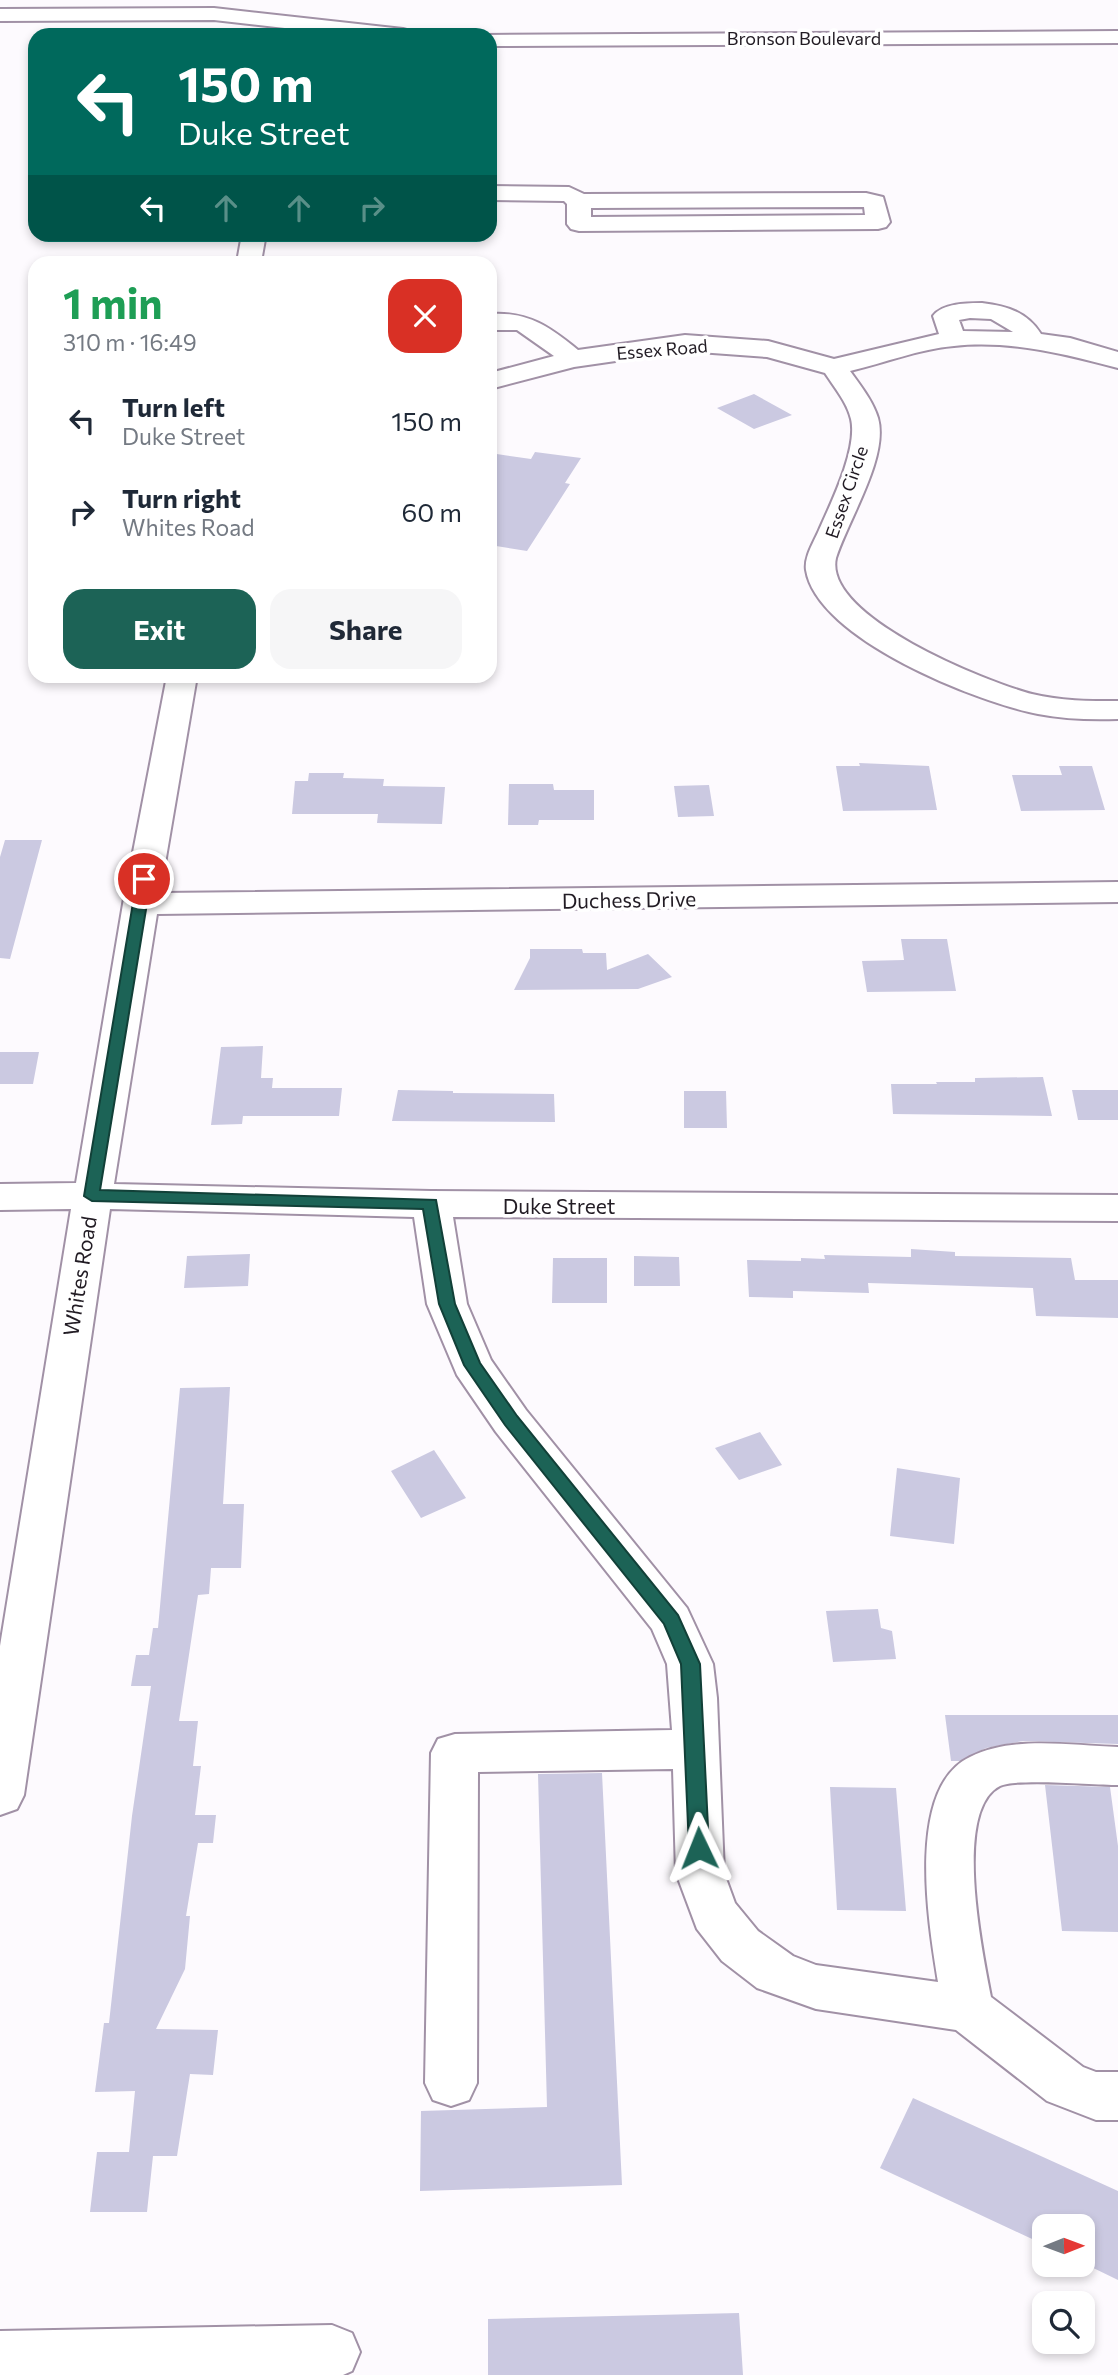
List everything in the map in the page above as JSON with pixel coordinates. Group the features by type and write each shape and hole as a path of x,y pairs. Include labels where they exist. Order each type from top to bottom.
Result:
{"street":[{"path":"285,28 289,0"},
{"path":"0,15 214,14 280,28"},
{"name":"Bronson Boulevard","path":"497,40 1118,37"},
{"path":"497,193 569,194 579,212"},
{"path":"866,200 875,202 878,222 579,212 866,200"},
{"path":"497,321 514,320 528,324 573,359"},
{"path":"834,367 954,338 1033,340 1070,346 1118,360"},
{"name":"Essex Road","path":"497,371 685,343 768,349 834,367"},
{"name":"Essex Circle","path":"834,367 860,409 866,427 846,500 822,559 820,570 829,594 880,638 945,672 1013,698 1046,706 1071,710 1118,710"},
{"name":"Whites Road","path":"0,1795 92,1196 140,904 181,683"},
{"name":"Duchess Drive","path":"140,904 1118,892"},
{"name":"Duke Street","path":"0,1197 92,1196 431,1204 1118,1208"},
{"path":"431,1204 447,1304 472,1365 511,1420 671,1620 690,1664 700,1873 714,1914 740,1946 775,1972 816,1987 968,2010 1065,2084 1096,2096 1118,2096"},
{"path":"451,2083 455,1753 696,1749"},
{"path":"968,2010 951,1906 950,1842 958,1803 968,1783 986,1770 1013,1766 1118,1766"},
{"path":"0,2358 332,2352"}],"building":[{"path":"754,394 792,415 754,429 717,408"},
{"path":"535,452 581,458 565,483 570,484 527,551 497,546 497,454 531,459"},
{"path":"859,763 929,766 937,810 843,811 836,766 860,766"},
{"path":"1059,766 1092,766 1105,810 1021,811 1012,775 1062,775"},
{"path":"309,773 344,773 343,778 384,779 383,786 445,787 442,824 377,823 378,814 292,814 295,781 308,781"},
{"path":"509,784 553,784 554,790 594,790 594,820 539,820 538,825 508,825"},
{"path":"709,785 714,816 678,817 674,786"},
{"path":"5,840 42,840 10,959 0,958 0,857"},
{"path":"901,939 947,939 956,991 867,992 862,961 904,960"},
{"path":"530,949 582,949 583,953 606,953 607,970 648,954 672,977 638,989 514,990 530,958"},
{"path":"263,1046 261,1078 273,1078 272,1088 342,1088 339,1116 243,1116 242,1124 211,1125 221,1047"},
{"path":"0,1052 39,1052 33,1084 0,1084"},
{"path":"1043,1077 1052,1116 893,1114 891,1084 975,1082 975,1078"},
{"path":"398,1090 554,1094 555,1122 392,1121"},
{"path":"1072,1090 1118,1090 1118,1120 1078,1120"},
{"path":"684,1091 726,1091 727,1128 684,1128"},
{"path":"911,1249 955,1252 955,1256 1071,1258 1075,1280 1118,1280 1118,1318 1036,1316 1033,1288 868,1283 869,1293 793,1291 793,1298 749,1297 747,1260 801,1261 801,1258 825,1259 824,1255 911,1257"},
{"path":"250,1254 248,1286 184,1288 187,1256"},
{"path":"634,1256 679,1257 680,1286 634,1286"},
{"path":"553,1258 607,1258 607,1303 552,1303"},
{"path":"230,1387 223,1504 244,1504 241,1568 211,1568 209,1594 198,1595 179,1721 198,1721 193,1766 201,1766 195,1815 216,1815 213,1843 198,1843 186,1916 190,1916 185,1969 156,2029 218,2030 213,2075 190,2074 177,2156 153,2156 147,2212 90,2212 97,2152 129,2152 135,2091 95,2092 104,2023 109,2023 132,1816 151,1686 131,1686 136,1655 149,1655 153,1628 158,1628 180,1388"},
{"path":"760,1432 782,1465 739,1480 715,1448"},
{"path":"434,1450 466,1498 421,1518 391,1471"},
{"path":"897,1468 960,1478 954,1544 890,1536"},
{"path":"878,1609 881,1628 892,1631 896,1659 833,1662 826,1611"},
{"path":"945,1715 1118,1715 1118,1744 1023,1741 986,1748 960,1761 951,1761"},
{"path":"602,1773 622,2185 420,2191 421,2111 547,2107 538,1774"},
{"path":"1045,1785 1110,1787 1118,1846 1118,1932 1062,1931"},
{"path":"830,1787 896,1788 906,1911 837,1910"},
{"path":"913,2098 1118,2191 1118,2280 1096,2269 1096,2214 1032,2214 1032,2239 880,2168"},
{"path":"739,2313 743,2375 488,2375 488,2319"}],"route":[{"path":"144,879 92,1196 431,1204 447,1304 472,1365 511,1420 671,1620 690,1664 694,1698 699,1848"}]}
